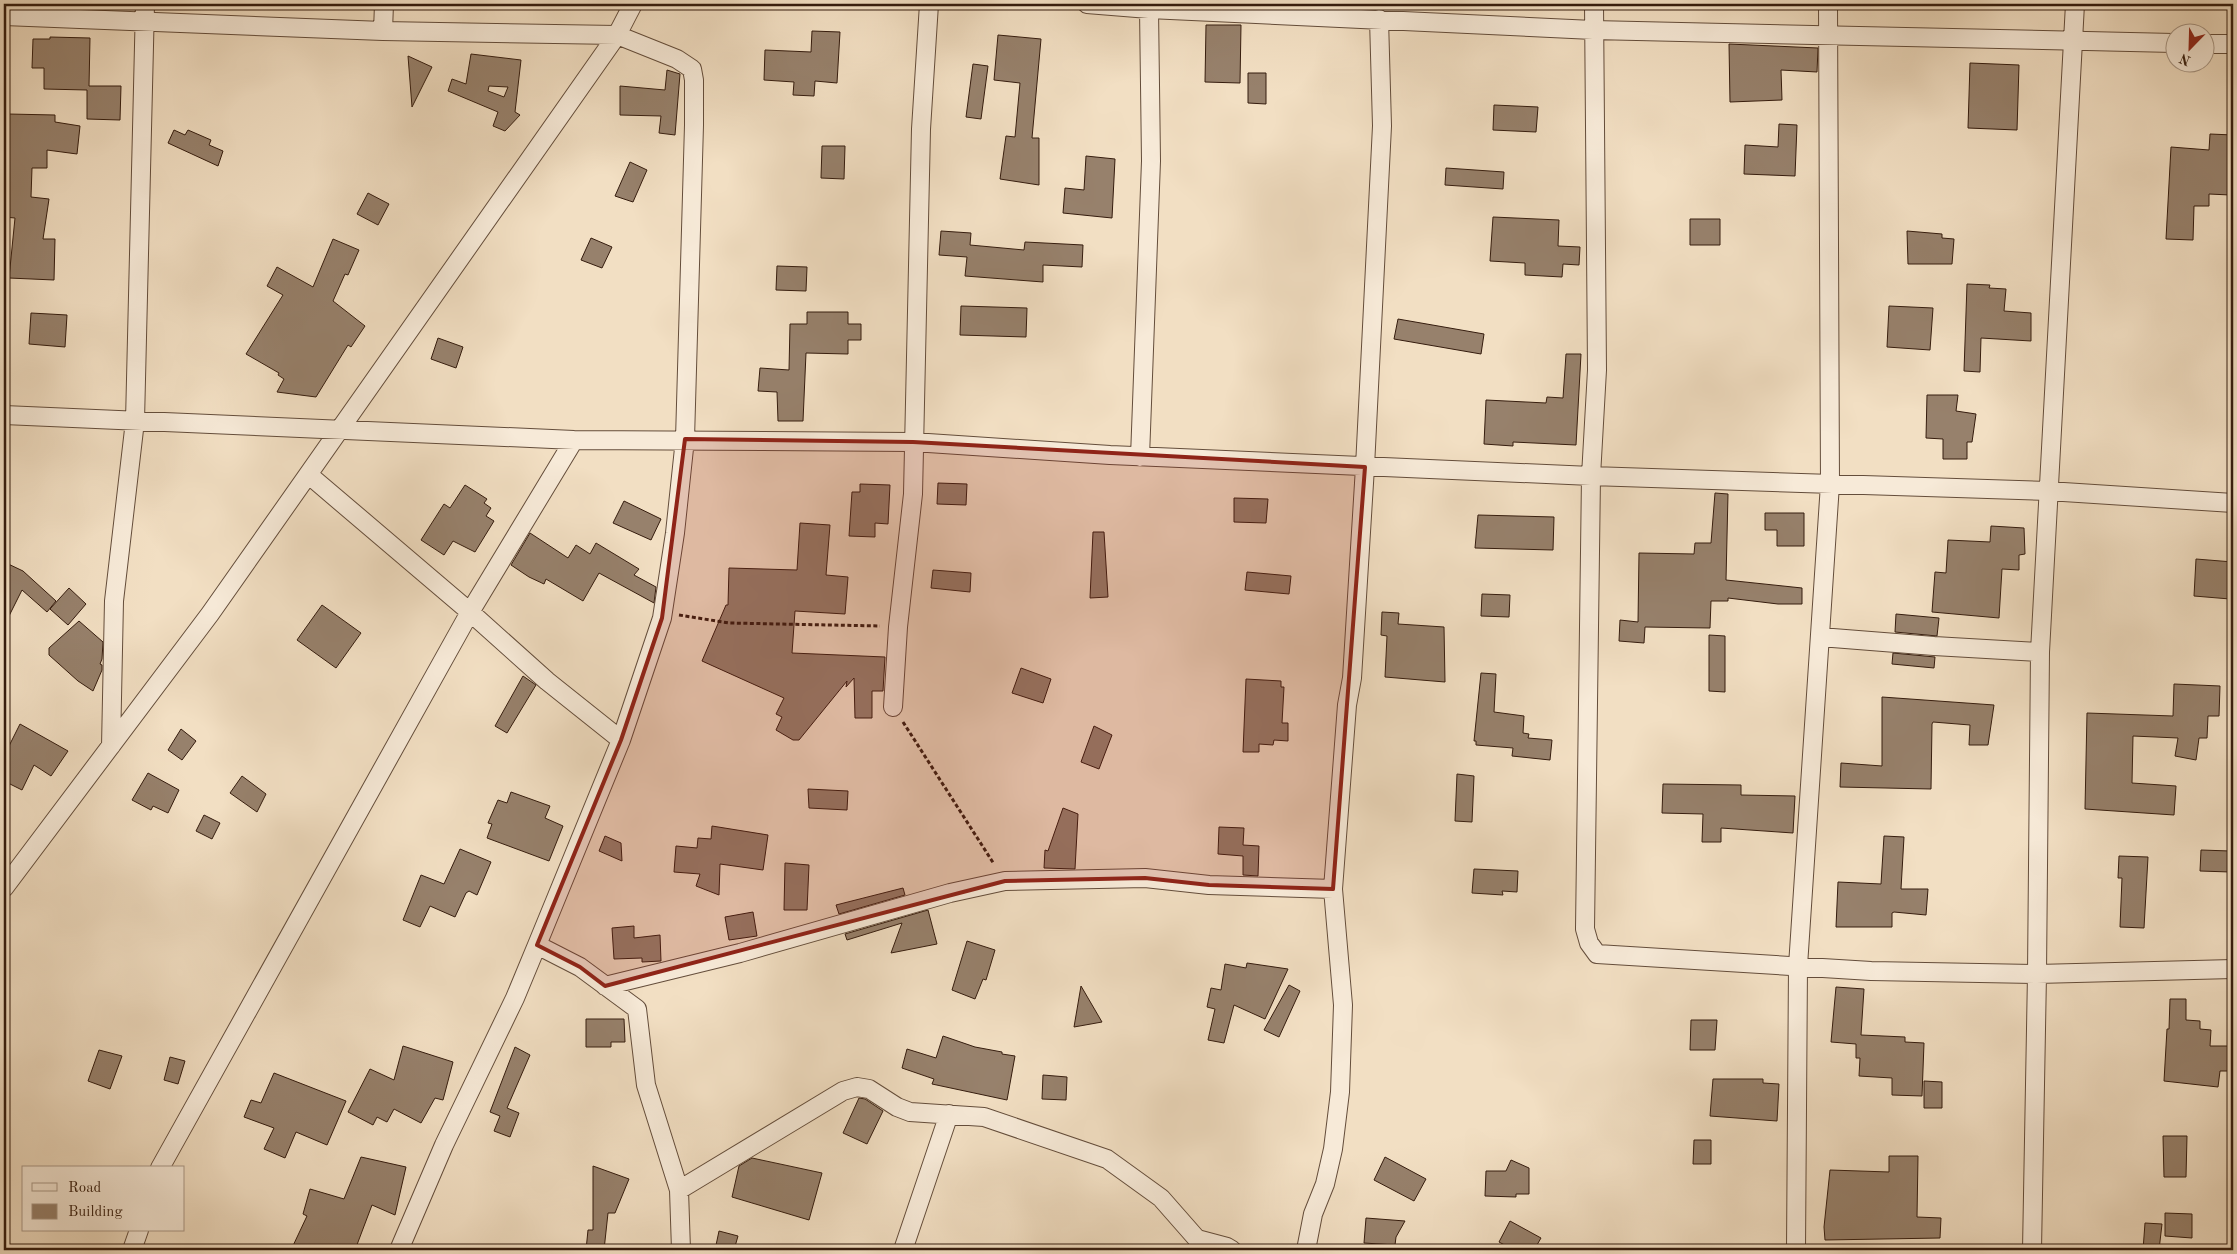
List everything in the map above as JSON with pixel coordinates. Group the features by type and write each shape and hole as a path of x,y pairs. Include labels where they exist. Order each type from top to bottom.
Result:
{"street":[{"path":"383,31 384,4"},
{"path":"4,888 210,614 309,475 618,36 633,4"},
{"path":"893,707 898,626 913,494 921,129 929,4"},
{"path":"1087,4 1149,9 1593,30 2164,43"},
{"path":"1594,4 1597,370 1591,476 1585,929 1589,943 1597,954 1871,971 2037,974 2233,969"},
{"path":"1796,1250 1798,966 1830,484 1828,4"},
{"path":"2032,1250 2040,652 2075,4"},
{"path":"1140,457 1151,161 1149,9"},
{"path":"110,746 114,601 135,421 145,12"},
{"path":"4,16 145,12 383,31 618,36 677,59 692,68 694,80 685,439 675,533 662,612 621,740 515,998 444,1145 399,1250"},
{"path":"1306,1250 1313,1214 1325,1184 1333,1150 1340,1092 1343,1005 1333,889 1347,705 1352,678 1365,467 1382,126 1379,19"},
{"path":"2214,44 2233,44"},
{"path":"4,415 574,440 685,439 913,442 1140,457 1591,476 2048,491 2233,503"},
{"path":"161,1166 470,612 574,440"},
{"path":"309,475 470,612 547,682 621,740"},
{"path":"1820,637 2040,652"},
{"path":"605,986 740,953 950,893 1005,881 1145,878 1216,886 1333,889"},
{"path":"537,944 580,967 637,1009 646,1086 680,1190 681,1250"},
{"path":"680,1190 843,1091 857,1087 877,1093 897,1107 910,1112 984,1117 1107,1159 1161,1198 1197,1238 1232,1250"},
{"path":"903,1250 948,1114"},
{"path":"132,1250 138,1232"}],"path":[{"path":"662,612 729,623 898,626"},
{"path":"893,707 1005,881"}],"highlighted area":[{"path":"685,439 913,442 1365,467 1333,889 1209,885 1145,878 1005,881 605,986 580,967 537,945 621,740 662,618"}],"building":[{"path":"1206,25 1241,25 1240,83 1205,82"},
{"path":"812,31 840,32 837,83 815,81 814,96 793,95 794,82 764,80 765,50 811,52"},
{"path":"998,35 1041,39 1032,138 1039,138 1039,185 1000,179 1006,136 1015,137 1020,83 994,80"},
{"path":"50,37 90,38 89,86 121,86 120,120 87,119 87,90 44,89 44,68 32,68 33,39 50,39"},
{"path":"1729,44 1818,48 1817,72 1781,70 1782,100 1730,102"},
{"path":"471,54 521,60 515,112 520,115 505,131 493,126 498,112 448,91 452,79 466,84","holes":["489,86 508,87 504,97 488,91"]},
{"path":"408,56 432,67 412,107"},
{"path":"1970,63 2019,65 2017,130 1968,128"},
{"path":"973,64 988,66 981,119 966,117"},
{"path":"667,70 680,74 675,135 659,133 661,116 620,115 620,86 665,90"},
{"path":"1248,73 1266,73 1266,104 1248,103"},
{"path":"1494,105 1538,107 1536,132 1493,130"},
{"path":"8,114 55,115 55,122 80,126 77,154 47,150 47,168 32,168 31,197 49,199 43,239 55,239 54,280 9,278 15,218 4,217 4,128 8,128"},
{"path":"1779,124 1797,125 1795,176 1744,174 1745,145 1778,147"},
{"path":"174,130 185,135 188,130 211,140 209,145 223,151 218,166 168,143"},
{"path":"2210,134 2233,135 2230,195 2209,194 2209,206 2194,206 2193,240 2166,239 2171,147 2209,150"},
{"path":"822,146 845,146 844,179 821,178"},
{"path":"1086,156 1115,159 1112,218 1063,213 1065,188 1084,190"},
{"path":"630,162 647,170 633,202 615,196"},
{"path":"1446,168 1504,172 1503,189 1445,185"},
{"path":"368,193 389,204 378,225 357,214"},
{"path":"1493,217 1559,220 1558,246 1580,247 1579,265 1563,264 1562,277 1525,275 1525,263 1490,261"},
{"path":"1690,219 1720,219 1720,245 1690,245"},
{"path":"941,231 971,233 970,245 1024,250 1025,242 1083,245 1082,267 1043,265 1043,282 965,276 967,257 939,255"},
{"path":"1907,231 1942,234 1942,238 1954,239 1952,264 1908,264"},
{"path":"591,238 612,247 602,268 581,260"},
{"path":"333,239 359,250 348,275 345,274 333,301 365,326 351,347 348,345 316,397 277,392 284,379 278,375 279,373 246,354 283,295 267,286 277,267 313,287"},
{"path":"777,266 807,267 806,291 776,290"},
{"path":"1967,284 1990,285 1989,288 2006,289 2004,311 2031,313 2031,341 1981,338 1980,372 1964,371"},
{"path":"961,306 1027,308 1026,337 960,335"},
{"path":"1889,306 1933,308 1930,350 1887,347"},
{"path":"807,312 848,312 848,324 861,324 861,340 848,340 848,354 806,353 803,421 778,421 777,392 758,391 760,368 789,370 790,324 807,324"},
{"path":"31,313 67,315 65,347 29,344"},
{"path":"1398,319 1484,334 1481,354 1394,339"},
{"path":"438,338 463,347 456,368 431,359"},
{"path":"1566,354 1581,354 1576,445 1513,442 1513,446 1484,444 1486,400 1546,403 1547,397 1563,398"},
{"path":"1927,395 1958,395 1956,411 1976,414 1972,442 1967,442 1967,459 1943,459 1943,439 1926,438"},
{"path":"938,483 967,484 966,505 937,504"},
{"path":"860,484 890,485 888,524 875,523 875,537 849,536 852,492 860,492"},
{"path":"465,485 487,499 484,503 491,508 486,516 494,521 475,552 453,541 444,555 421,540 444,504 450,508"},
{"path":"1715,493 1728,494 1726,580 1802,588 1802,604 1778,604 1728,598 1728,601 1711,601 1710,628 1645,627 1644,643 1619,641 1620,620 1638,622 1639,553 1694,554 1695,543 1711,543"},
{"path":"1234,498 1268,499 1266,523 1234,522"},
{"path":"624,501 661,519 651,540 613,523"},
{"path":"1765,513 1804,513 1804,546 1777,546 1777,530 1765,530"},
{"path":"1478,515 1554,517 1553,550 1475,548"},
{"path":"800,523 830,525 826,575 848,577 845,614 795,611 792,653 885,657 883,691 872,691 872,718 855,718 854,678 846,687 847,681 799,740 793,740 776,730 782,717 776,714 784,698 702,661 726,605 728,605 729,568 797,570"},
{"path":"1991,526 2024,528 2025,554 2019,555 2019,570 2002,569 1999,618 1932,612 1935,572 1946,573 1948,540 1990,542"},
{"path":"1093,532 1104,532 1108,597 1090,598"},
{"path":"530,533 568,558 576,545 590,554 596,543 639,569 634,575 656,587 654,603 599,573 583,601 546,579 544,584 529,577 511,565"},
{"path":"2196,559 2233,562 2230,599 2194,596"},
{"path":"4,562 23,571 56,601 47,612 22,590 4,626"},
{"path":"933,570 971,573 970,592 931,588"},
{"path":"1247,572 1291,576 1289,594 1245,590"},
{"path":"69,588 86,604 68,625 50,609"},
{"path":"1482,594 1510,595 1509,617 1481,616"},
{"path":"322,605 361,633 336,668 297,640"},
{"path":"1382,612 1399,613 1398,624 1444,627 1445,682 1385,677 1387,636 1381,635"},
{"path":"1896,614 1939,618 1937,636 1895,632"},
{"path":"79,621 103,642 100,664 102,665 102,670 93,691 78,681 49,655 49,648"},
{"path":"1709,635 1725,636 1725,692 1709,691"},
{"path":"1893,653 1935,657 1934,668 1892,664"},
{"path":"1021,668 1051,679 1043,703 1012,693"},
{"path":"1481,673 1496,674 1494,712 1524,716 1523,733 1529,734 1528,738 1552,740 1550,760 1512,756 1513,748 1476,745 1476,741 1474,741"},
{"path":"523,676 536,685 507,733 495,726"},
{"path":"1246,679 1281,681 1281,687 1284,687 1282,723 1288,723 1288,741 1274,740 1273,745 1259,744 1259,752 1243,752"},
{"path":"2174,684 2220,686 2219,716 2208,716 2207,738 2199,738 2196,760 2175,756 2178,738 2133,736 2132,783 2176,786 2174,815 2085,809 2087,713 2173,716"},
{"path":"1882,697 1994,705 1988,745 1969,745 1970,725 1933,722 1931,789 1840,787 1841,763 1882,766"},
{"path":"20,724 68,751 51,776 34,765 22,790 4,781 4,756"},
{"path":"1094,726 1112,735 1099,769 1081,762"},
{"path":"181,729 196,741 182,760 168,750"},
{"path":"148,773 179,790 168,813 153,806 151,810 132,800"},
{"path":"1457,774 1474,776 1472,822 1455,821"},
{"path":"242,776 266,794 257,812 230,793"},
{"path":"1663,784 1741,785 1741,795 1795,796 1793,833 1721,828 1721,842 1702,842 1703,814 1662,813"},
{"path":"808,789 848,791 847,810 809,808"},
{"path":"511,792 550,806 545,818 563,826 549,861 487,838 492,824 488,823 498,800 507,803"},
{"path":"1063,808 1078,814 1075,869 1044,868 1045,850 1048,851"},
{"path":"204,815 220,823 212,839 196,831"},
{"path":"712,826 768,835 763,870 720,864 719,895 696,886 700,874 674,872 676,846 697,848 698,838 711,839"},
{"path":"1219,827 1244,828 1243,845 1259,846 1258,876 1243,875 1243,856 1218,854"},
{"path":"605,836 621,843 622,861 599,851"},
{"path":"1884,836 1904,837 1901,889 1928,889 1926,915 1894,912 1892,913 1892,927 1836,927 1838,882 1881,884"},
{"path":"460,849 491,862 477,895 469,891 466,893 455,917 430,906 420,927 403,920 421,875 444,884"},
{"path":"2201,850 2230,851 2230,872 2200,871"},
{"path":"2119,856 2148,857 2144,928 2120,927 2122,878 2118,878"},
{"path":"785,863 809,865 807,910 784,910"},
{"path":"1474,869 1518,871 1517,892 1502,891 1503,895 1472,893"},
{"path":"903,888 905,895 839,914 836,905"},
{"path":"928,910 937,944 891,953 902,923 847,940 845,934"},
{"path":"753,912 757,936 729,940 725,917"},
{"path":"634,926 634,938 660,935 661,961 642,962 642,958 614,959 612,928"},
{"path":"967,941 995,950 986,980 983,979 975,999 952,990"},
{"path":"1247,963 1288,969 1265,1019 1234,1005 1224,1043 1208,1040 1215,1009 1207,1007 1211,988 1221,990 1225,964 1246,968"},
{"path":"1289,985 1300,991 1279,1037 1264,1030"},
{"path":"1081,986 1102,1022 1074,1027"},
{"path":"1836,987 1864,989 1861,1035 1905,1037 1905,1042 1924,1043 1922,1096 1892,1095 1892,1078 1859,1076 1860,1058 1856,1058 1856,1044 1831,1042"},
{"path":"2170,999 2186,999 2186,1020 2200,1021 2200,1029 2211,1030 2210,1046 2233,1046 2233,1071 2220,1071 2218,1087 2164,1081"},
{"path":"586,1019 624,1019 625,1042 611,1042 611,1047 586,1047"},
{"path":"1691,1020 1717,1020 1715,1050 1690,1050"},
{"path":"943,1036 975,1047 1015,1056 1007,1100 932,1084 934,1079 902,1068 907,1049 936,1058"},
{"path":"403,1046 453,1062 443,1100 435,1098 421,1123 394,1109 387,1122 377,1117 373,1125 348,1112 370,1069 394,1080"},
{"path":"515,1047 530,1055 507,1108 519,1113 510,1137 494,1131 500,1116 490,1112"},
{"path":"99,1050 122,1056 110,1089 88,1081"},
{"path":"170,1057 185,1061 178,1084 164,1080"},
{"path":"274,1073 346,1101 327,1145 296,1132 285,1158 264,1149 274,1128 244,1117 251,1100 261,1103"},
{"path":"1043,1075 1067,1077 1066,1100 1042,1099"},
{"path":"1713,1079 1763,1079 1763,1083 1779,1084 1777,1121 1710,1116"},
{"path":"1924,1081 1942,1082 1942,1108 1924,1108"},
{"path":"859,1098 865,1099 883,1111 867,1144 843,1133"},
{"path":"2163,1136 2187,1136 2186,1177 2164,1177"},
{"path":"1694,1140 1711,1140 1711,1164 1693,1164"},
{"path":"1889,1156 1918,1156 1917,1217 1941,1218 1940,1238 1825,1240 1824,1227 1830,1170 1889,1172"},
{"path":"361,1157 406,1167 395,1215 372,1205 355,1250 291,1250 307,1216 303,1214 310,1189 344,1199"},
{"path":"1385,1157 1426,1179 1414,1201 1374,1180"},
{"path":"752,1158 822,1173 809,1220 732,1197 739,1166"},
{"path":"1511,1160 1529,1168 1529,1194 1516,1194 1516,1197 1485,1196 1486,1171 1506,1171"},
{"path":"593,1166 629,1179 615,1213 608,1213 604,1250 586,1250 588,1230 593,1230"},
{"path":"2165,1213 2192,1214 2192,1238 2165,1236"},
{"path":"1366,1218 1405,1221 1396,1237 1395,1245 1364,1243"},
{"path":"1510,1221 1541,1238 1534,1250 1514,1250 1499,1242"},
{"path":"2145,1223 2162,1224 2159,1250 2143,1250"},
{"path":"719,1231 738,1236 734,1250 715,1250"}]}
